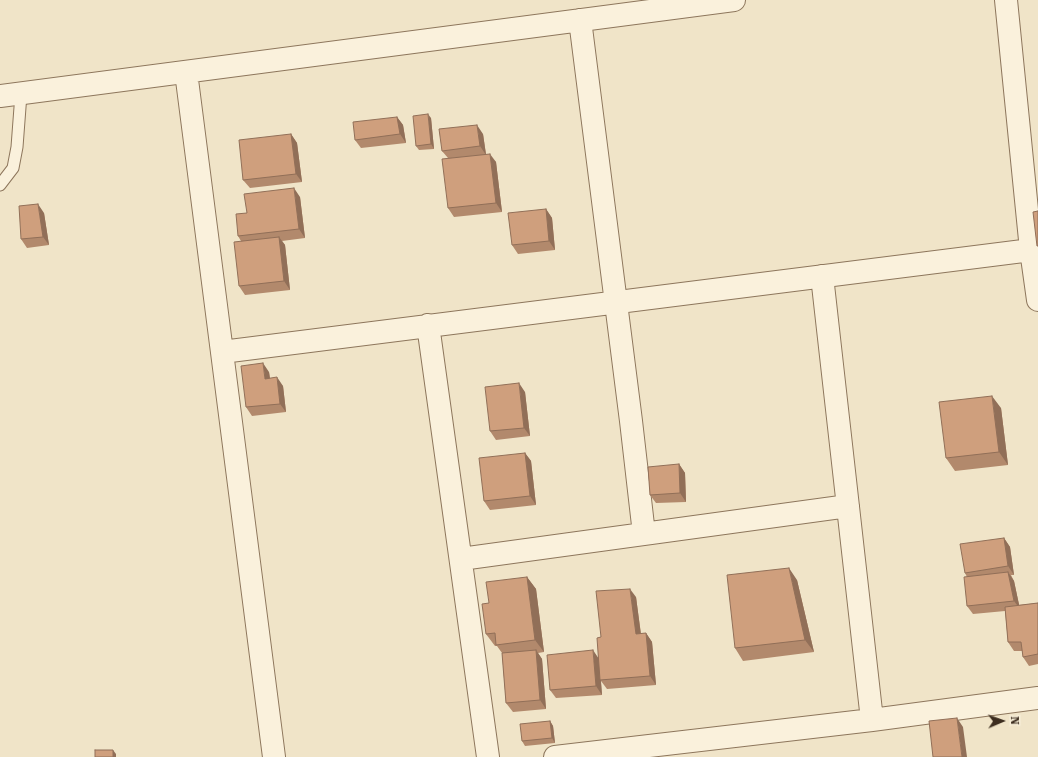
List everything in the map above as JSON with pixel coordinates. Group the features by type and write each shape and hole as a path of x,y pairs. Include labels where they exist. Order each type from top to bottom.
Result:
{"street":[{"path":"10,95 580,20 649,6 734,0"},
{"path":"1006,0 1031,250 1038,300"},
{"path":"580,20 644,534"},
{"path":"186,72 274,757"},
{"path":"222,352 1031,250"},
{"path":"822,276 872,720"},
{"path":"428,325 488,757"},
{"path":"461,559 848,506"},
{"path":"555,757 872,720 1038,698"}],"lane":[{"path":"0,185 13,168 17,147 10,95"}],"building":[{"path":"428,114 431,144 416,146 413,116"},
{"path":"397,117 400,134 355,140 353,122"},
{"path":"477,125 480,146 442,151 439,129"},
{"path":"291,134 296,174 243,180 239,140"},
{"path":"490,154 496,203 448,208 442,159"},
{"path":"294,188 299,229 238,236 236,214 247,213 244,194"},
{"path":"38,204 43,237 21,239 19,206"},
{"path":"546,209 549,241 512,245 508,213"},
{"path":"1038,211 1038,246 1037,246 1033,212"},
{"path":"279,237 284,281 239,286 234,242"},
{"path":"263,363 265,379 277,377 280,404 246,407 241,366"},
{"path":"519,383 524,428 490,431 485,387"},
{"path":"992,396 999,452 946,458 939,402"},
{"path":"525,453 530,496 484,501 479,458"},
{"path":"679,464 680,493 650,495 648,467"},
{"path":"1004,538 1008,566 965,573 960,544"},
{"path":"789,568 805,640 735,648 727,575"},
{"path":"1008,572 1014,601 967,606 964,577"},
{"path":"527,577 535,640 496,645 495,633 486,634 482,604 489,603 486,582"},
{"path":"630,589 636,634 646,633 650,676 600,680 597,638 601,637 596,591"},
{"path":"1038,603 1038,654 1023,657 1021,642 1008,642 1005,607"},
{"path":"536,650 540,700 506,703 502,653"},
{"path":"593,650 596,686 550,690 547,655"},
{"path":"957,718 962,757 933,757 929,721"},
{"path":"550,721 552,738 522,741 520,724"},
{"path":"95,750 113,750 113,757 95,757"}]}
